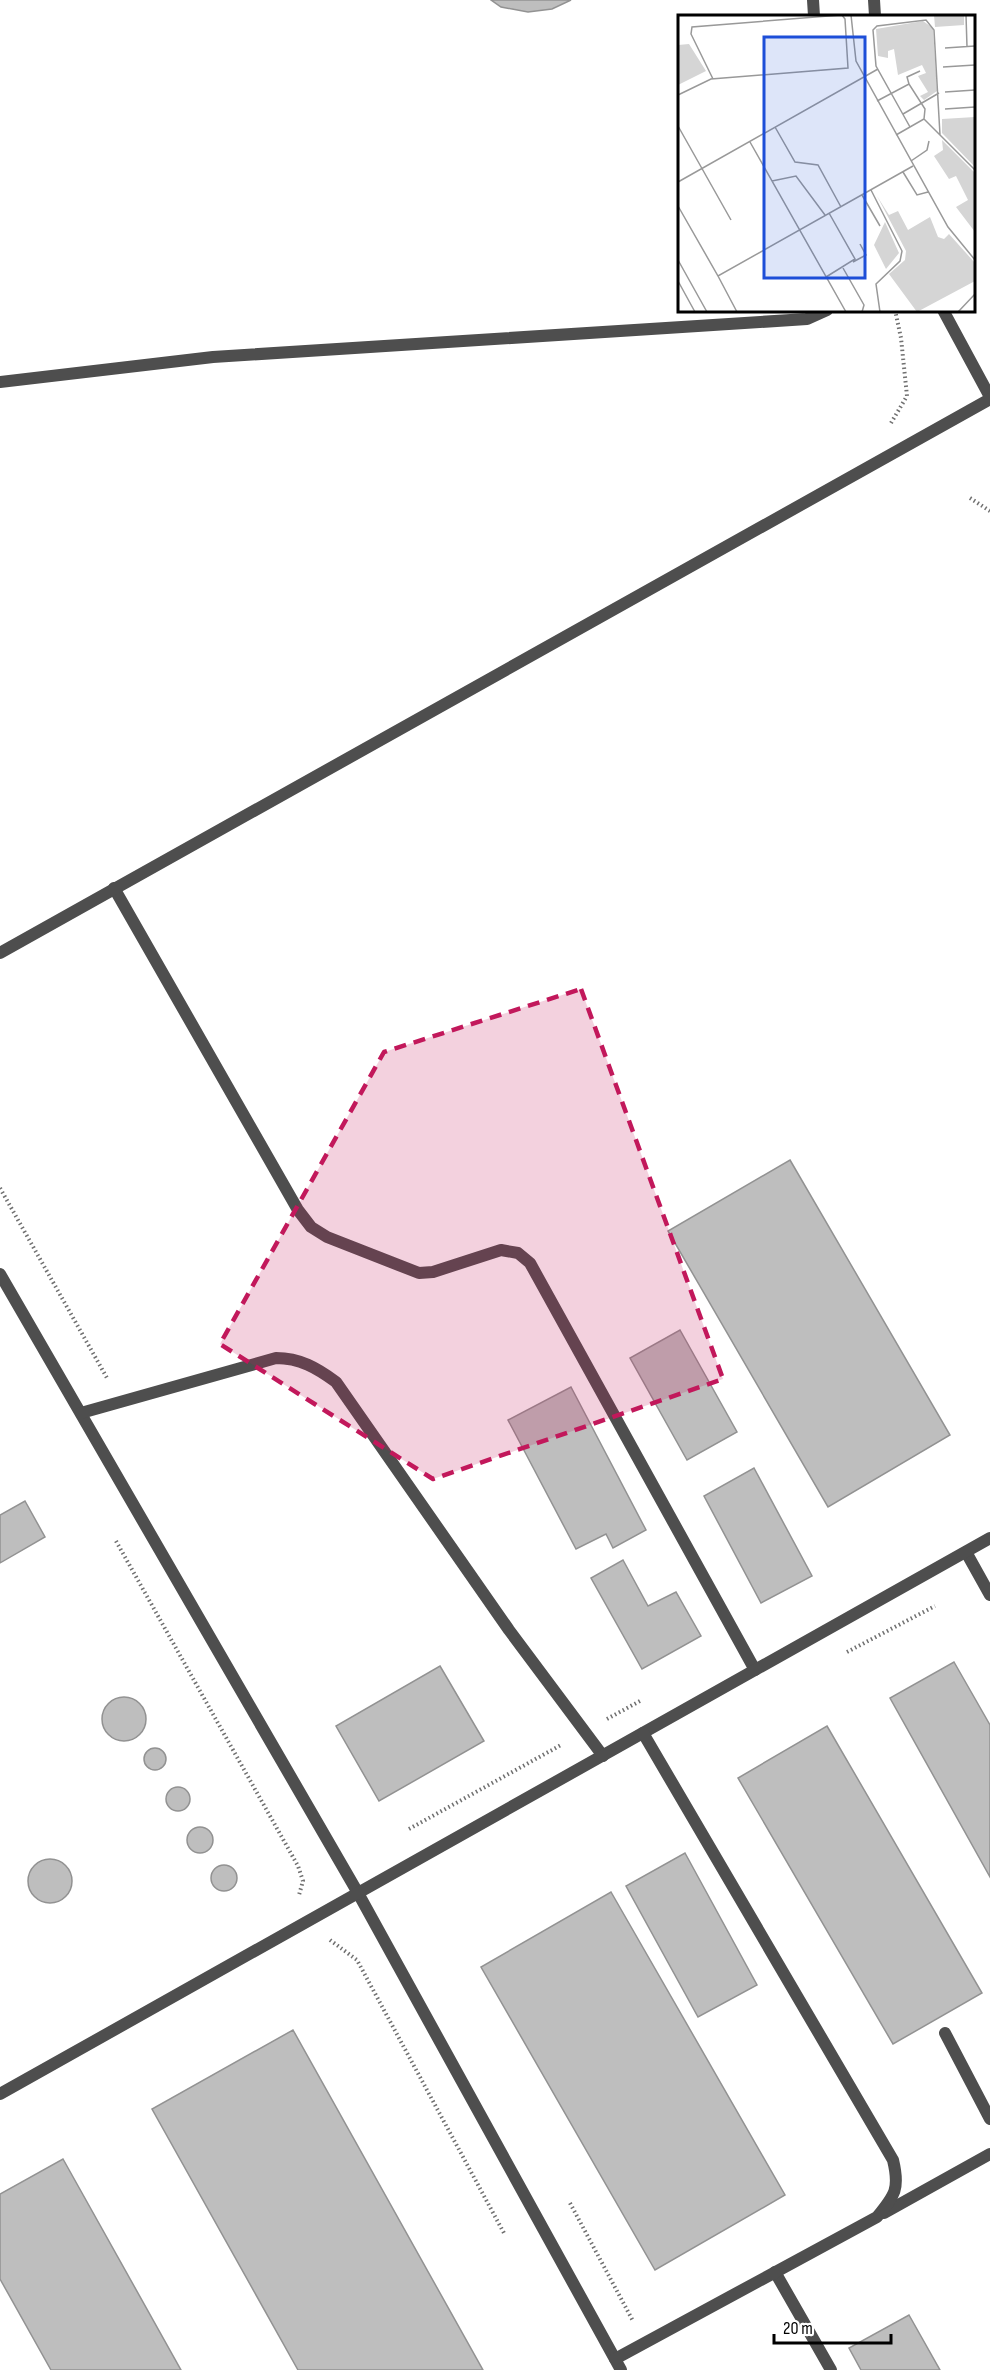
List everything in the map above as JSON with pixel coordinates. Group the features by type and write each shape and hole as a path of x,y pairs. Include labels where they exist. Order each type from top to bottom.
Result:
{"lane":[{"path":"813,0 814,15"},
{"path":"874,0 875,15"},
{"path":"0,382 213,357 807,319 823,312"},
{"path":"0,953 990,398 944,312"},
{"path":"114,888 298,1210 311,1227 327,1237 419,1274 433,1272 501,1250 518,1253 530,1263 755,1670"},
{"path":"0,1274 358,1893 618,2365 645,2343 990,2154"},
{"path":"81,1413 276,1358 291,1358 315,1366 336,1382 509,1630 603,1755"},
{"path":"0,2094 990,1538"},
{"path":"966,1552 990,1594"},
{"path":"643,1733 893,2160 898,2179 891,2199 877,2217"},
{"path":"945,2033 990,2119"},
{"path":"775,2272 831,2370"}],"path":[{"path":"896,312 902,338 907,396"},
{"path":"970,498 990,511"},
{"path":"0,1188 108,1380"},
{"path":"117,1541 298,1866 303,1881 298,1897"},
{"path":"845,1653 935,1606"},
{"path":"409,1829 585,1732"},
{"path":"330,1940 357,1960 506,2235"},
{"path":"570,2203 645,2343"}],"highlighted area":[{"path":"581,989 723,1379 433,1479 220,1344 384,1052"}],"building":[{"path":"491,0 571,0 552,9 528,12 501,7"},
{"path":"790,1160 950,1435 828,1507 668,1231"},
{"path":"680,1330 737,1432 687,1460 630,1358"},
{"path":"571,1387 646,1530 613,1548 606,1534 576,1549 508,1420"},
{"path":"754,1468 812,1576 761,1603 704,1496"},
{"path":"25,1501 45,1537 0,1563 0,1515"},
{"path":"623,1560 648,1606 676,1592 701,1636 642,1669 591,1578"},
{"path":"954,1662 990,1725 990,1877 890,1698"},
{"path":"440,1666 484,1741 379,1801 336,1726"},
{"path":"124,1697 139,1704 146,1719 139,1734 124,1741 109,1734 102,1719 109,1704"},
{"path":"827,1726 982,1993 893,2044 738,1778"},
{"path":"151,1748 159,1748 166,1755 166,1763 159,1770 151,1770 144,1763 144,1755"},
{"path":"178,1787 187,1790 190,1799 187,1808 178,1811 169,1808 166,1799 169,1790"},
{"path":"200,1827 209,1831 213,1840 209,1849 200,1853 191,1849 187,1840 191,1831"},
{"path":"685,1853 757,1985 698,2017 626,1886"},
{"path":"50,1859 66,1865 72,1881 66,1897 50,1903 34,1897 28,1881 34,1865"},
{"path":"224,1865 233,1869 237,1878 233,1887 224,1891 215,1887 211,1878 215,1869"},
{"path":"611,1892 785,2195 655,2270 481,1967"},
{"path":"293,2030 483,2370 298,2370 152,2109"},
{"path":"63,2159 181,2370 51,2370 0,2279 0,2194"},
{"path":"909,2315 940,2370 861,2370 849,2348"}]}
